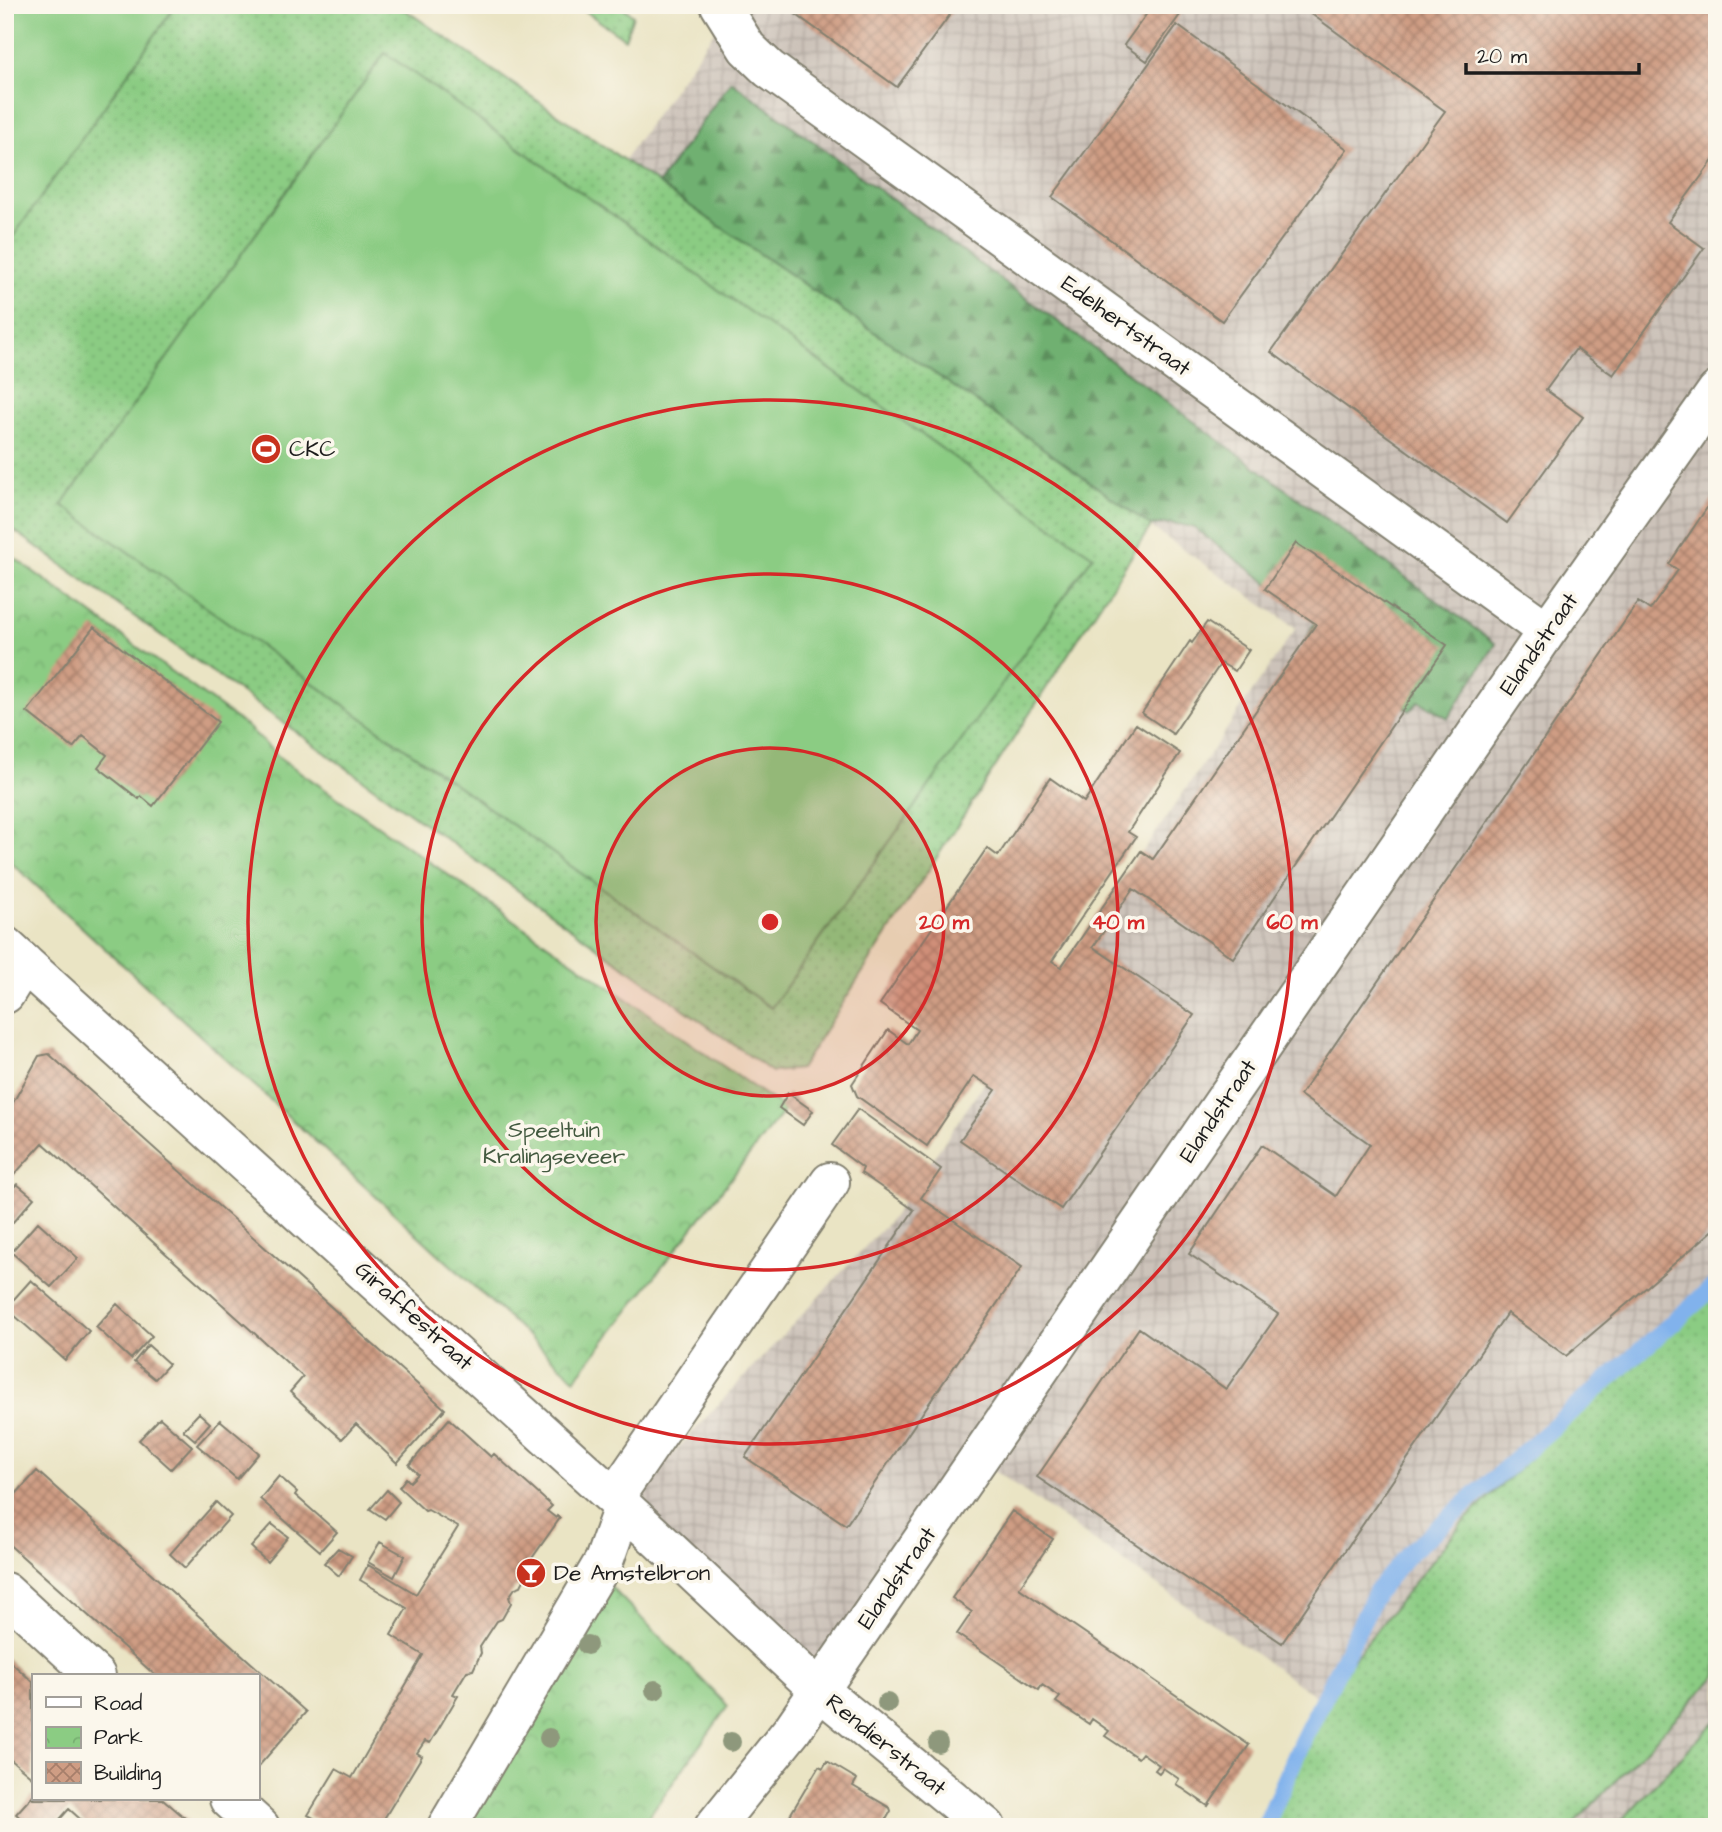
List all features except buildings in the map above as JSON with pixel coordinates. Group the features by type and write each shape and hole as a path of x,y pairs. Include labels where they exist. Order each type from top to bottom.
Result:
{"street":[{"name":"Edelhertstraat","path":"720,5 747,48 769,69 1548,631"},
{"name":"Elandstraat","path":"714,1827 792,1730 1548,631 1717,391"},
{"name":"Giraffestraat","path":"11,968 619,1502 819,1690"},
{"path":"447,1827 604,1562 619,1502 830,1182"},
{"path":"5,1592 94,1674"},
{"name":"Rendierstraat","path":"819,1690 986,1827"},
{"path":"230,1800 260,1827"}],"shaded area":[{"path":"733,5 1717,5 1717,1827 1405,1827 1327,1704 979,1460 819,1690 623,1507 892,1218 1296,628 624,160"}],"green space":[{"path":"5,5 398,5 1026,436 1151,526 800,1069 772,1072 5,524"},
{"path":"5,5 176,5 5,248"},
{"path":"576,5 620,5 633,15 625,39"},
{"path":"385,53 1093,556 771,1008 62,505"},
{"path":"731,81 1496,644 1448,718 1419,701 1410,711 1307,638 1316,619 1194,528 1173,524 1151,526 1026,436 658,184"},
{"name":"Speeltuin Kralingseveer","path":"5,551 249,728 280,758 785,1109 575,1379 5,857"},
{"path":"1717,1277 1717,1675 1571,1827 1265,1827 1337,1680 1462,1523"},
{"path":"608,1584 728,1706 641,1827 464,1827"},
{"path":"1717,1719 1717,1827 1615,1827"}],"waterway":[{"path":"1265,1827 1302,1742 1377,1591 1409,1553 1717,1284"}],"place":[{"name":"CKC","path":"266,449"},
{"name":"De Amstelbron","path":"531,1573"}]}
